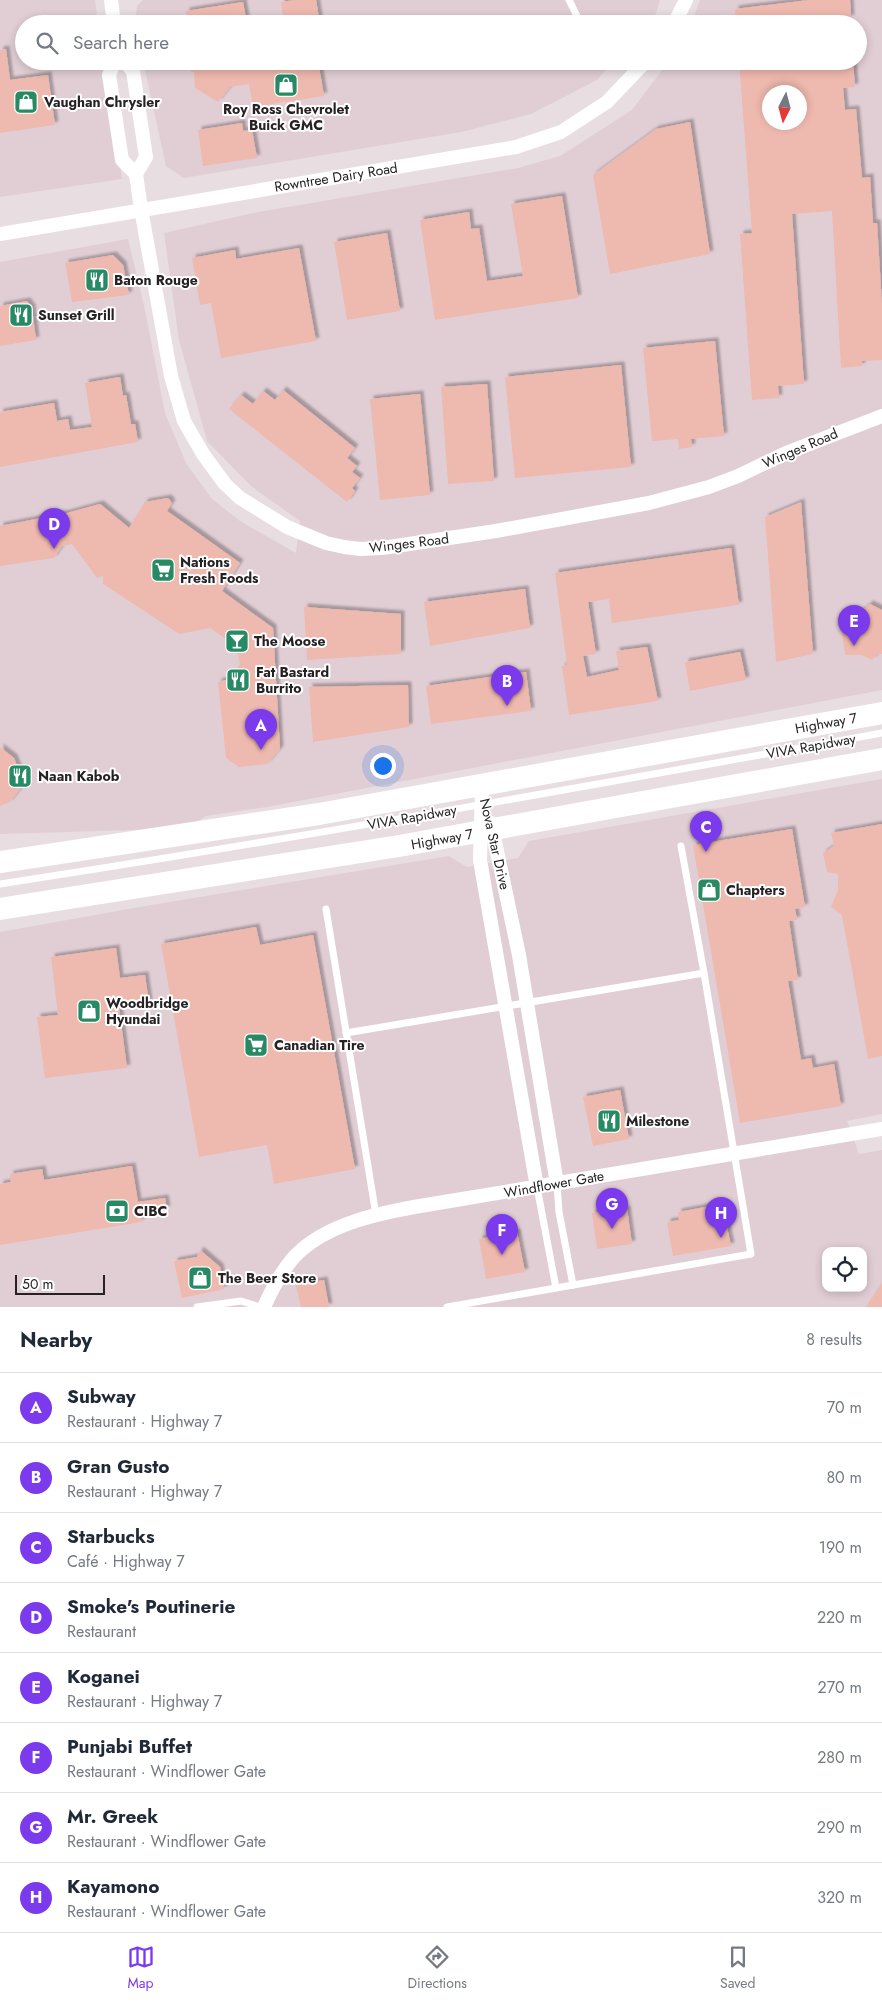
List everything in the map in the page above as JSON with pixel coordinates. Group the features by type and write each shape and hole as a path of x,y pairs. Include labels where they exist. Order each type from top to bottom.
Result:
{"main road":[{"name":"Highway 7","path":"0,862 319,814 483,799 882,713"},
{"name":"Highway 7","path":"0,909 311,861 882,758"}],"street":[{"path":"111,0 113,15"},
{"path":"678,15 686,0"},
{"path":"111,70 109,75 122,160 136,174 146,157 132,70"},
{"name":"Rowntree Dairy Road","path":"0,234 516,147 561,132 606,102 638,70"},
{"name":"Winges Road","path":"136,174 171,376 184,420 214,470 240,498 276,522 326,543 360,549 427,542 655,502 709,487 738,476 786,453 882,416"},
{"name":"Nova Star Drive","path":"483,799 486,830 519,955 557,1184"},
{"name":"Nova Star Drive","path":"486,830 480,860 537,1187"},
{"name":"Windflower Gate","path":"264,1307 294,1257 316,1240 361,1218 426,1204 557,1184 734,1152 882,1129"}],"lane":[{"path":"569,0 576,15"},
{"name":"VIVA Rapidway","path":"0,884 214,851 483,799 882,733"},
{"path":"447,1307 751,1254 681,846"},
{"path":"326,910 376,1215"},
{"path":"346,1033 704,973"},
{"path":"557,1184 559,1212 573,1285"},
{"path":"537,1187 556,1288"},
{"path":"197,1307 241,1301 260,1307"}],"shaded area":[{"path":"0,0 95,0 97,15 15,15 15,70 105,70 122,179 0,197"},
{"path":"143,0 660,0 655,15 136,15 137,6"},
{"path":"700,0 882,0 882,690 267,807 206,816 192,825 163,829 0,834 0,262 128,239 145,310 165,413 186,463 212,499 240,521 296,553 300,521 252,487 207,441 179,340 164,233 253,213 518,168 560,156 632,110 662,70 867,70 867,15 694,15"},
{"path":"145,70 606,70 597,80 531,114 461,132 184,178 166,166"},
{"path":"882,779 882,1114 847,1121 859,1154 882,1150 882,1307 0,1307 0,932 449,856 467,867 518,858 529,841"}],"building":[{"path":"316,0 318,15 283,15 281,2"},
{"path":"809,0 850,0 851,15 735,15 735,9"},
{"path":"243,2 245,15 187,15 186,11"},
{"name":"Vaughan Chrysler","path":"6,49 10,80 48,75 55,125 0,133 0,50"},
{"name":"Roy Ross Chevrolet Buick GMC","path":"191,70 320,70 324,96 253,107 249,84 230,87 218,102 195,88 194,72 191,72"},
{"path":"740,70 854,70 855,87 843,88 845,110 856,109 862,178 870,177 873,223 877,223 882,305 882,360 862,361 862,366 841,368 832,211 792,214 804,384 778,386 779,398 752,400 740,234 752,233"},
{"path":"690,122 710,254 610,274 593,175 656,129"},
{"path":"242,123 243,131 252,130 257,158 203,166 198,130"},
{"path":"562,196 578,298 435,320 420,220 469,212 471,229 479,228 487,281 523,276 511,204"},
{"path":"387,233 400,311 347,320 334,242"},
{"path":"299,248 316,341 221,358 211,303 200,305 192,258 235,250 236,259"},
{"name":"Baton Rouge","path":"113,255 123,265 129,295 72,302 65,263"},
{"path":"27,301 32,308 36,340 0,346 0,306"},
{"path":"715,341 724,436 691,439 692,447 679,449 678,439 652,441 643,348"},
{"path":"621,365 631,467 515,478 505,377"},
{"path":"120,377 123,396 126,395 131,424 135,424 138,442 0,467 0,412 54,403 57,421 68,419 70,430 92,427 85,383"},
{"path":"487,384 494,481 448,484 441,387"},
{"path":"283,390 355,448 347,458 357,466 352,472 360,478 352,488 355,491 347,502 229,409 241,395 253,404 263,391 275,400"},
{"path":"420,394 430,495 380,500 370,399"},
{"path":"168,498 172,503 167,511 240,563 222,591 273,628 280,749 267,764 239,767 226,758 218,682 230,679 240,665 237,647 210,628 179,634 103,584 103,576 97,578 72,544 62,546 54,558 0,566 0,526 67,513 100,504 129,528 145,502"},
{"path":"801,502 813,654 776,662 765,517"},
{"path":"731,548 739,605 612,623 609,599 588,602 596,654 583,656 587,677 619,670 616,651 647,647 658,701 569,715 562,666 567,665 555,573"},
{"path":"525,589 530,628 430,646 424,602"},
{"path":"870,604 882,610 882,654 878,654 872,660 862,655 845,655 839,613 859,613"},
{"path":"304,607 401,614 401,654 307,660"},
{"path":"740,652 746,680 690,691 685,662"},
{"path":"526,672 531,711 431,724 426,686"},
{"path":"408,685 409,727 313,742 309,687"},
{"path":"0,747 14,758 18,768 24,773 27,780 10,802 0,806"},
{"path":"882,824 882,1056 868,1059 842,915 831,907 838,890 838,874 827,872 823,853 834,846 831,833"},
{"path":"792,829 805,907 795,909 797,920 789,921 798,980 788,981 801,1060 811,1058 813,1068 834,1064 841,1106 740,1123 693,845"},
{"name":"Canadian Tire","path":"256,927 260,945 313,935 355,1169 274,1184 267,1145 199,1157 161,944"},
{"name":"Woodbridge Hyundai","path":"116,948 120,978 145,975 149,1003 119,1007 127,1068 45,1078 37,1017 58,1015 51,957"},
{"path":"620,1090 629,1139 593,1146 583,1097"},
{"path":"132,1166 138,1202 165,1198 167,1209 140,1213 142,1222 0,1245 0,1184 11,1182 10,1174 42,1169 44,1180"},
{"path":"722,1204 731,1246 673,1256 667,1222 679,1220 678,1212"},
{"path":"627,1209 632,1244 597,1249 592,1213"},
{"path":"517,1232 525,1272 486,1279 479,1239"},
{"name":"The Beer Store","path":"200,1250 220,1267 224,1289 182,1298 174,1261 197,1257"},
{"path":"324,1280 329,1307 301,1307 296,1285"},
{"path":"882,1283 882,1307 866,1307"}],"place":[{"name":"Roy Ross Chevrolet Buick GMC","path":"286,85"},
{"name":"Vaughan Chrysler","path":"26,102"},
{"name":"Baton Rouge","path":"97,280"},
{"name":"Sunset Grill","path":"21,315"},
{"name":"Smoke's Poutinerie","path":"54,549"},
{"name":"Nations Fresh Foods","path":"163,570"},
{"name":"The Moose","path":"237,641"},
{"name":"Koganei","path":"854,646"},
{"name":"Fat Bastard Burrito","path":"238,680"},
{"name":"Gran Gusto","path":"507,706"},
{"name":"Subway","path":"261,750"},
{"name":"Naan Kabob","path":"20,776"},
{"name":"Starbucks","path":"706,852"},
{"name":"Chapters","path":"709,890"},
{"name":"Woodbridge Hyundai","path":"89,1011"},
{"name":"Canadian Tire","path":"256,1045"},
{"name":"Milestone","path":"609,1121"},
{"name":"CIBC","path":"117,1211"},
{"name":"Mr. Greek","path":"612,1229"},
{"name":"Kayamono","path":"721,1238"},
{"name":"Punjabi Buffet","path":"502,1255"},
{"name":"The Beer Store","path":"200,1278"}]}
